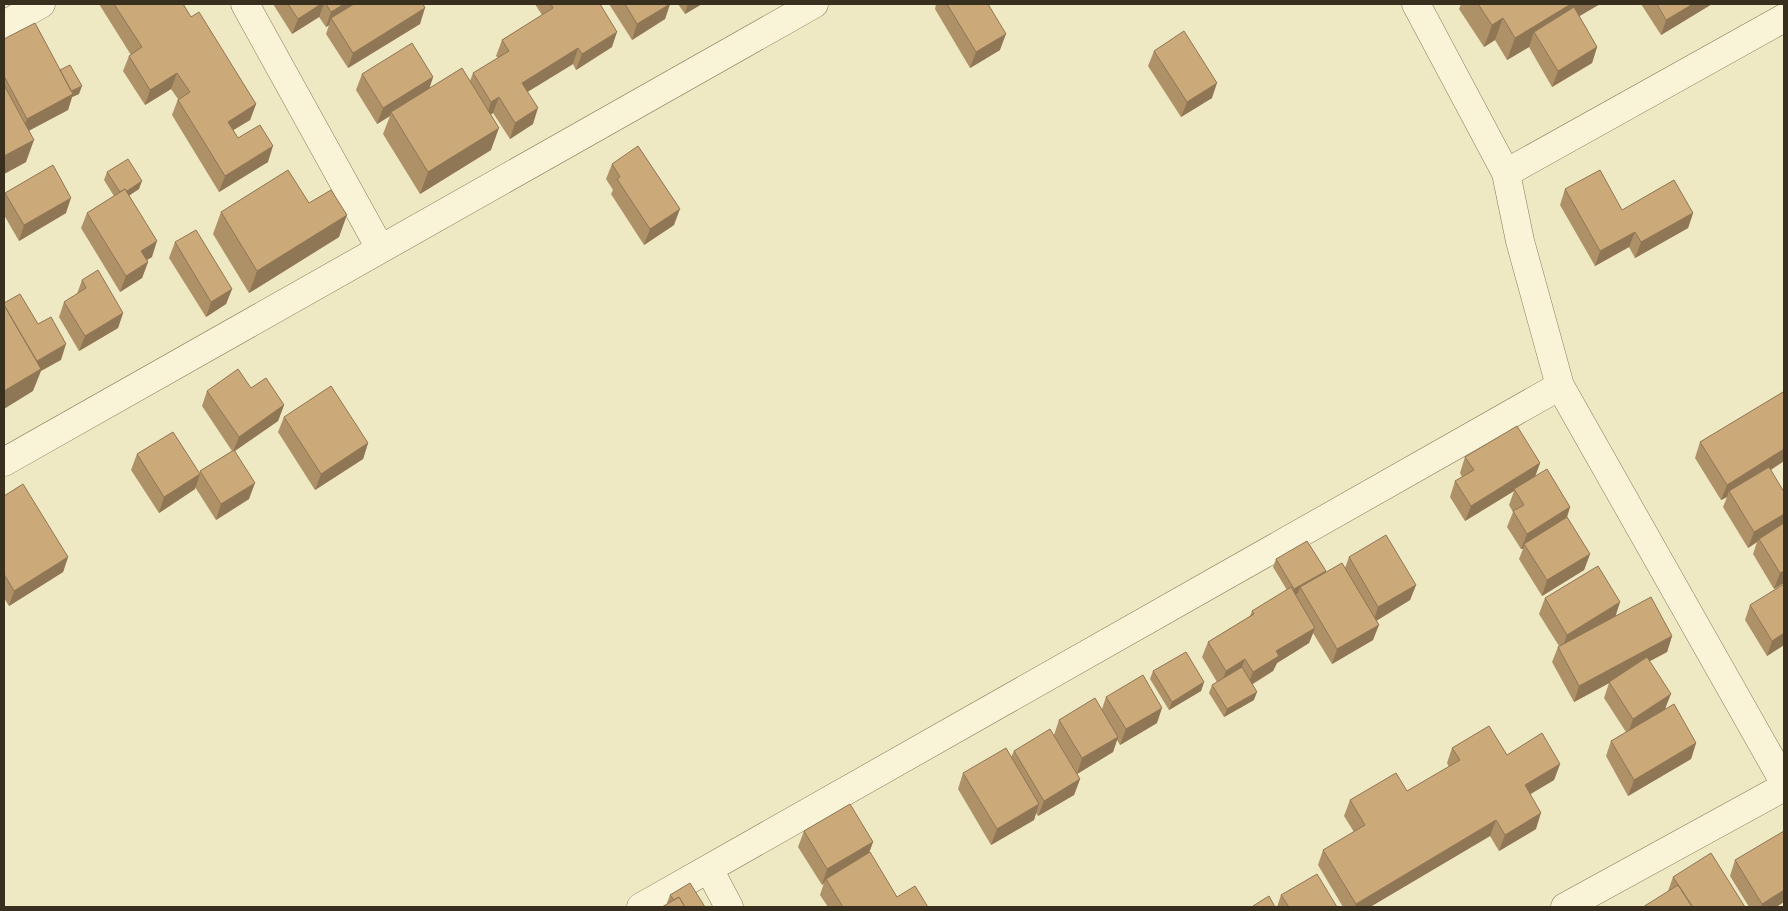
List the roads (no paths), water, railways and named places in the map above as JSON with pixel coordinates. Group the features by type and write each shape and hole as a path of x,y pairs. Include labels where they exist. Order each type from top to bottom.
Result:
{"street":[{"path":"4,26 41,4"},
{"path":"245,4 380,248"},
{"path":"4,462 814,4"},
{"path":"1416,4 1506,173 1520,240 1560,386 1784,782"},
{"path":"1506,173 1784,18"},
{"path":"641,907 1560,386"},
{"path":"1566,907 1784,787"},
{"path":"709,869 729,907"}]}
